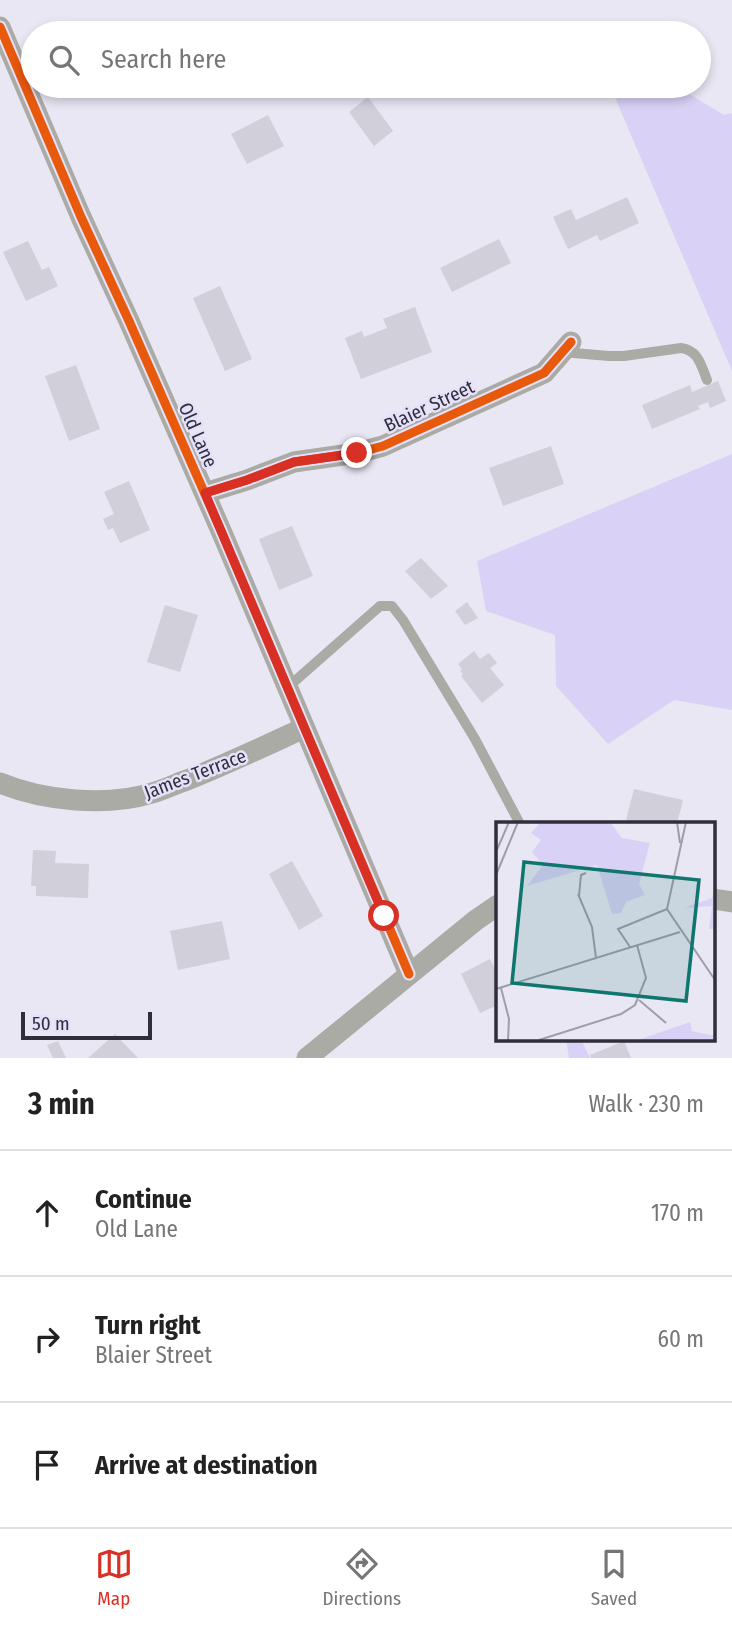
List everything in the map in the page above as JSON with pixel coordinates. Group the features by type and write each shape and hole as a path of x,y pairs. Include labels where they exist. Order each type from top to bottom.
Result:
{"street":[{"name":"Old Lane","path":"0,27 21,77"},
{"name":"Old Lane","path":"30,98 80,216 205,493 409,974"},
{"name":"Blaier Street","path":"205,493 294,462 357,453 383,446 544,373 566,347"},
{"name":"James Terrace","path":"0,783 43,796 79,800 115,800 151,794 219,767 304,728"},
{"path":"714,899 732,902"},
{"path":"307,1058 496,906"}],"lane":[{"path":"566,347 609,356 689,349 696,354 707,380"},
{"path":"287,688 380,606 392,606 475,739 519,822"}],"shaded area":[{"path":"615,98 696,98 724,115 732,113 732,371"},
{"path":"732,454 732,710 674,700 608,744 556,686 555,635 486,611 477,561"},
{"path":"566,1040 581,1040 590,1058 569,1058"}],"building":[{"path":"369,98 393,131 374,146 349,112"},
{"path":"268,115 284,146 247,164 231,134"},
{"path":"627,197 639,223 600,241 597,235 568,249 553,217 571,209 576,220"},
{"path":"499,239 511,263 452,292 440,268"},
{"path":"28,241 42,270 49,267 58,286 26,301 3,252"},
{"path":"220,286 252,359 225,371 193,298"},
{"path":"415,307 432,352 361,379 345,338 362,331 364,337 387,328 383,319"},
{"path":"76,365 100,429 69,441 45,376"},
{"path":"718,381 726,401 710,408 708,402 698,406 700,409 652,429 642,405 690,385 692,392"},
{"path":"551,446 564,484 503,506 489,468"},
{"path":"129,481 150,530 120,543 113,528 108,530 103,519 114,514 104,492"},
{"path":"292,526 313,576 279,590 259,539"},
{"path":"421,558 448,586 431,599 405,571"},
{"path":"467,602 478,618 465,625 455,611"},
{"path":"165,605 198,615 180,672 147,662"},
{"path":"474,651 480,659 489,653 497,663 490,668 504,685 482,703 461,676 462,669 458,664"},
{"path":"634,789 683,800 678,822 626,820"},
{"path":"33,850 56,851 55,863 89,864 88,898 36,896 36,886 31,886"},
{"path":"292,861 323,916 299,930 269,874"},
{"path":"222,921 230,959 178,970 170,931"},
{"path":"490,959 496,971 496,1006 480,1013 461,974"},
{"path":"115,1034 138,1058 88,1058"},
{"path":"58,1041 66,1058 53,1058 47,1045"},
{"path":"624,1041 631,1058 591,1058 590,1055"}],"cycle path":[{"path":"0,27 21,76"},
{"path":"30,98 222,533 409,974"},
{"path":"205,493 294,462 357,453 383,446 544,373 571,342"}],"route":[{"path":"357,453 294,462 205,493 384,916"}]}
